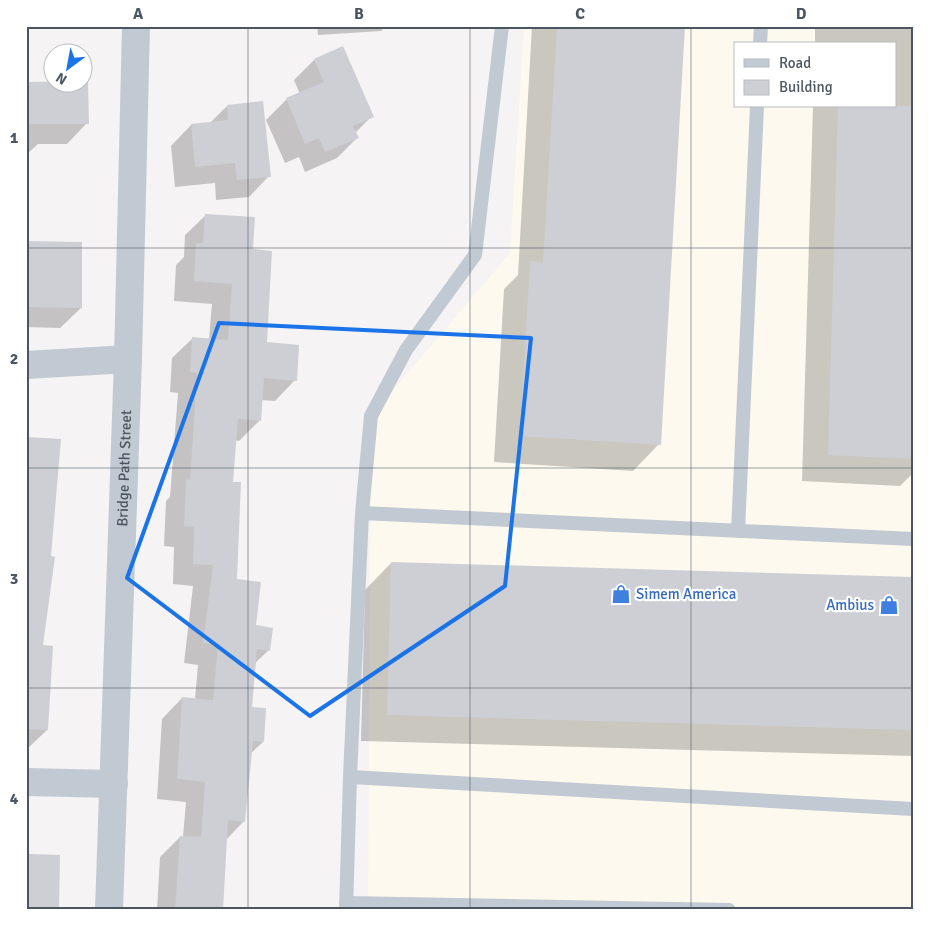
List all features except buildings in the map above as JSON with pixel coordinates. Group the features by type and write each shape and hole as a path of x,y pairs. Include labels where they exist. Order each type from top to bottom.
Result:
{"street":[{"name":"Bridge Path Street","path":"109,910 128,360 136,26"},
{"path":"26,365 128,360"},
{"path":"26,782 114,784"}],"lane":[{"path":"502,26 475,255 406,350 371,416 362,513 346,906 729,910"},
{"path":"760,42 761,26"},
{"path":"738,531 757,108"},
{"path":"362,513 913,539"},
{"path":"350,778 913,809"}],"highlighted area":[{"path":"219,323 531,338 505,586 310,716 127,578"}],"shaded area":[{"path":"524,26 913,26 913,910 368,910 371,416 510,253"}],"place":[{"name":"Simem America","path":"621,594"},
{"name":"Ambius","path":"889,605"}]}
